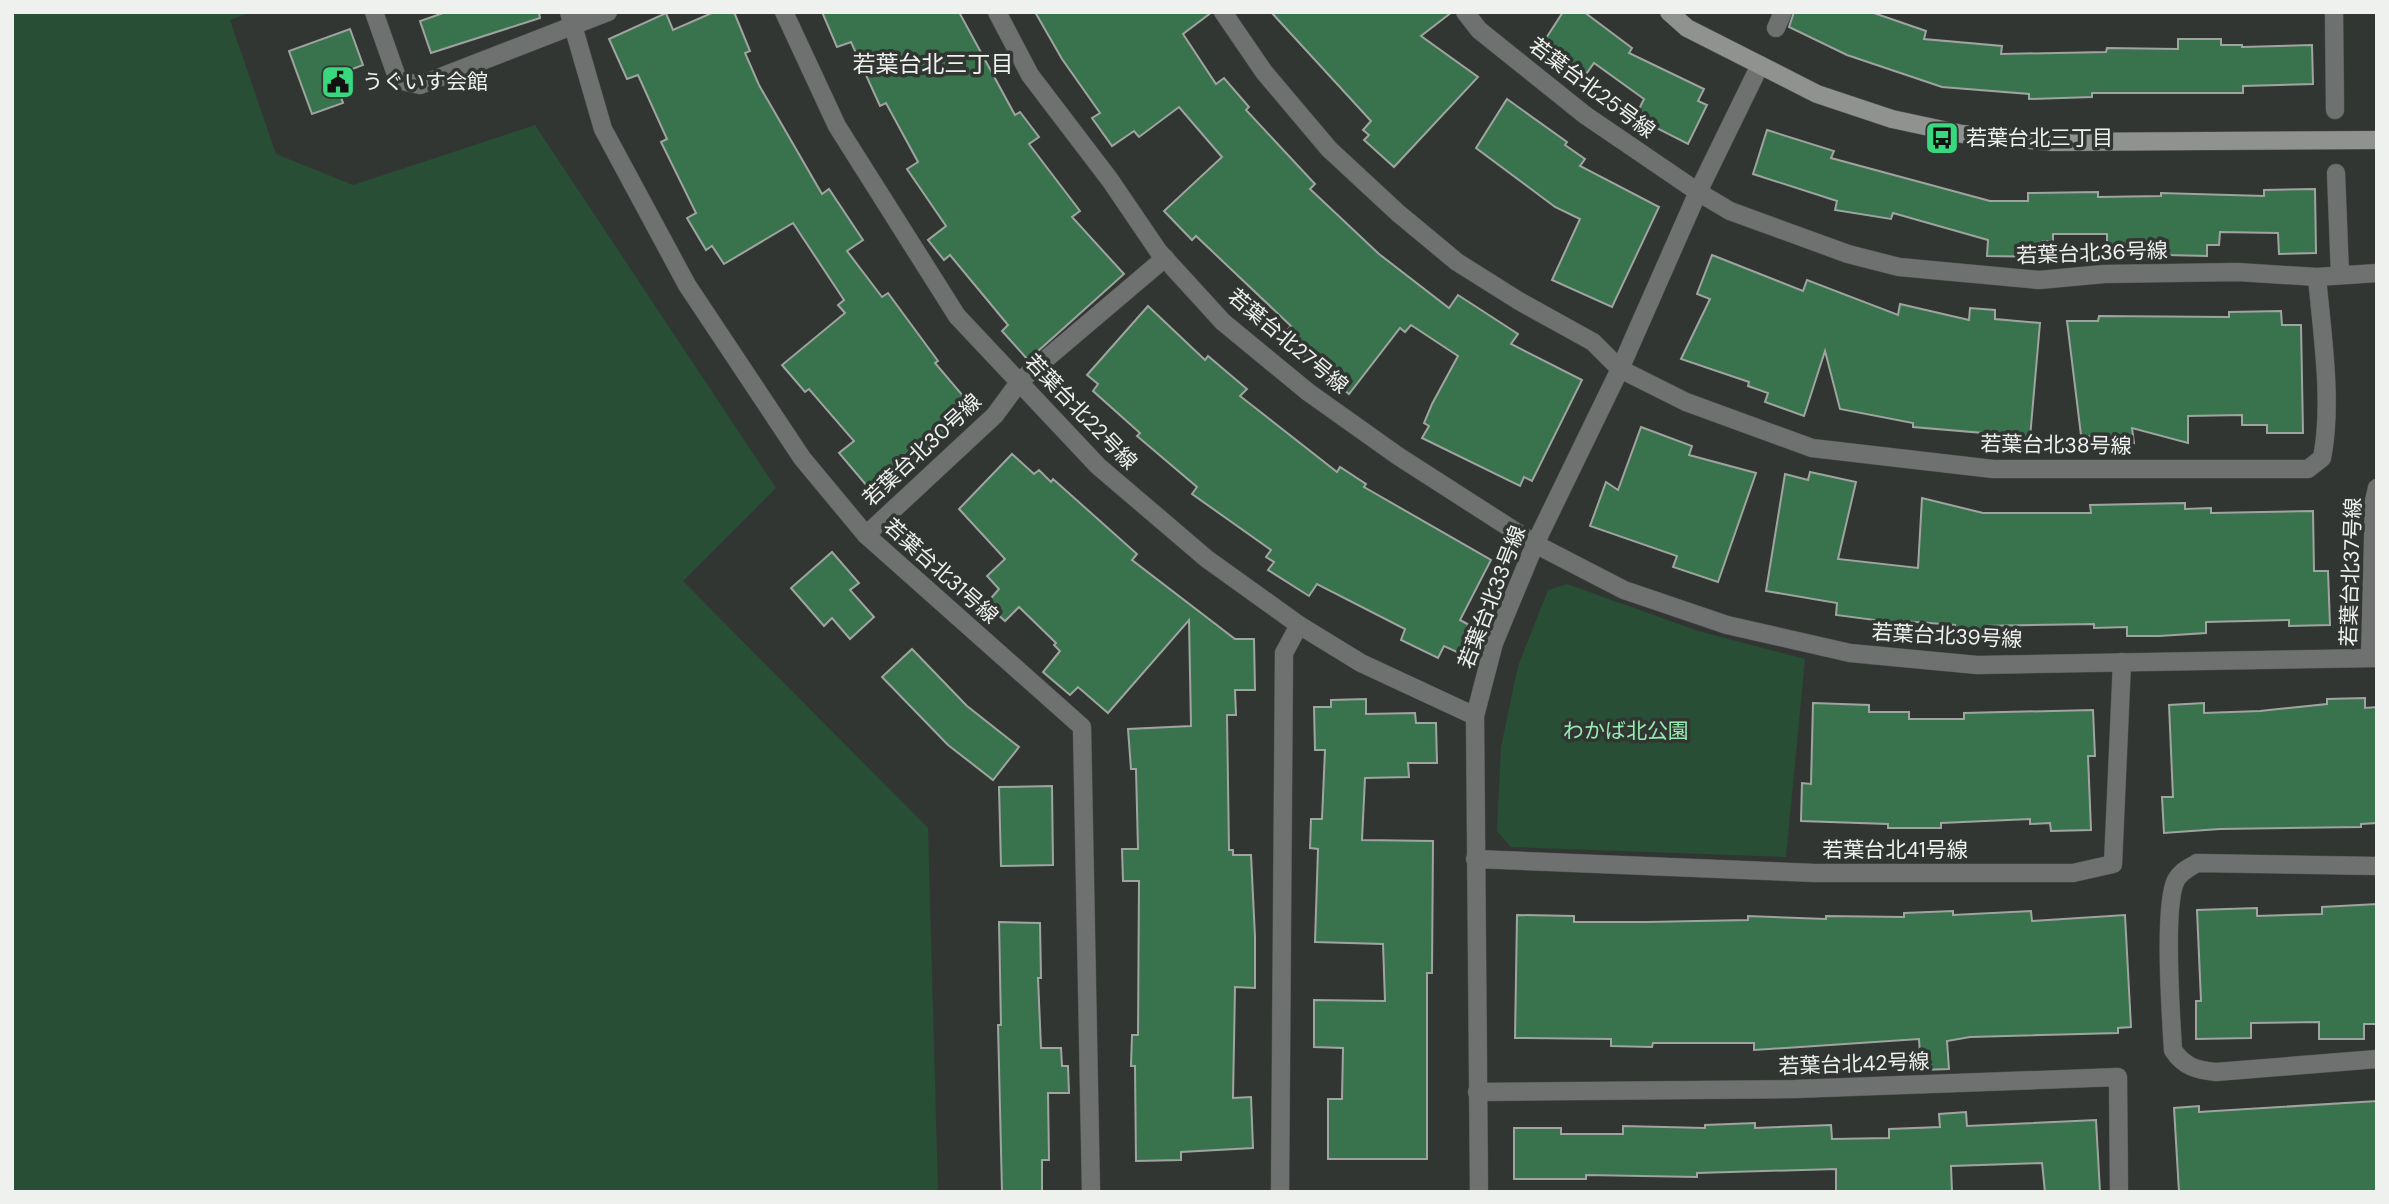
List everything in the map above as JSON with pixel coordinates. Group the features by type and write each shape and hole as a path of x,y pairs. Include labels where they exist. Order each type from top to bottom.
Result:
{"street":[{"path":"374,12 398,80 411,85 429,83 571,19 608,12"},
{"name":"若葉台北22号線","path":"784,12 837,126 950,305 1098,466 1145,509 1207,559 1299,625 1361,663 1475,716"},
{"name":"若葉台北27号線","path":"997,12 1030,75 1165,258 1223,321 1308,391 1398,456 1535,544"},
{"path":"1223,12 1264,72 1329,149 1398,214 1457,262 1519,301 1593,342 1620,369"},
{"name":"若葉台北25号線","path":"1465,12 1479,30 1585,115 1698,192"},
{"path":"1669,12 1687,28 1817,94 1892,119 1962,134 2052,142 2377,140"},
{"path":"2334,12 2335,110"},
{"name":"若葉台北31号線","path":"571,19 603,129 687,285 802,458 866,535 1082,727 1091,1192"},
{"name":"若葉台北33号線","path":"1479,1192 1475,716 1494,643 1535,544 1620,369 1698,192 1760,65"},
{"path":"2336,173 2340,275"},
{"name":"若葉台北36号線","path":"1698,192 1730,211 1787,234 1899,267 2039,281 2104,274 2238,272 2317,277 2377,273"},
{"name":"若葉台北30号線","path":"866,535 995,415 1020,382 1165,258"},
{"name":"若葉台北38号線","path":"1620,369 1686,402 1812,448 1993,469 2308,469 2322,458 2325,445 2325,365 2317,277"},
{"name":"若葉台北37号線","path":"2374,658 2374,501 2377,488"},
{"name":"若葉台北39号線","path":"1535,544 1624,590 1727,625 1850,653 1977,665 2374,658"},
{"path":"1280,1192 1284,653 1299,625"},
{"name":"若葉台北41号線","path":"1475,859 1815,873 2073,873 2112,864 2122,662"},
{"path":"2377,866 2197,863 2183,870 2176,880 2170,905 2172,1035 2174,1050 2184,1063 2196,1069 2216,1072 2377,1059"},
{"name":"若葉台北42号線","path":"1478,1092 1795,1089 2118,1077 2119,1192"}],"green space":[{"path":"12,12 252,12 230,20 276,154 353,185 535,125 776,488 683,581 928,828 938,1192 12,1192"},
{"name":"わかば北公園","path":"1567,584 1698,631 1805,659 1786,857 1511,847 1497,831 1501,747 1518,666 1548,590"}],"building":[{"path":"446,12 539,12 540,18 431,53 420,21"},
{"path":"714,12 734,12 750,51 745,53 759,85 822,194 829,189 863,240 847,251 882,297 888,293 938,361 935,363 975,410 873,493 839,453 854,441 809,389 805,392 782,365 845,313 838,305 844,300 793,223 724,264 712,246 706,250 687,218 696,213 661,142 667,139 638,75 627,79 609,39 666,13 673,30"},
{"path":"822,12 959,12 1015,115 1020,112 1039,137 1029,144 1080,211 1072,217 1124,274 1028,360 1002,331 1008,325 950,255 944,260 928,240 946,226 907,169 918,162 886,103 880,106 851,42 837,47"},
{"path":"1035,12 1212,12 1183,34 1216,84 1224,78 1249,107 1246,110 1315,184 1310,189 1379,254 1449,308 1458,295 1518,334 1511,344 1582,380 1532,481 1524,477 1520,486 1422,438 1429,426 1424,423 1432,404 1458,356 1411,325 1405,332 1400,328 1349,394 1282,336 1291,326 1196,236 1192,240 1164,211 1222,157 1179,107 1139,137 1134,131 1112,146 1092,118 1100,113 1062,59"},
{"path":"1271,12 1452,12 1421,36 1478,77 1394,167 1364,140 1369,135 1363,130 1371,121"},
{"path":"1563,12 1584,12 1632,48 1629,53 1704,89 1698,101 1707,105 1688,144 1635,117 1644,99 1594,63 1584,77 1551,52 1543,43"},
{"path":"1794,12 1871,12 1926,31 1924,39 2002,46 2001,54 2106,52 2107,48 2178,49 2178,39 2221,39 2221,45 2242,47 2312,45 2313,84 2243,86 2243,93 2092,93 2092,97 2029,99 2029,94 1942,87 1847,55 1789,27"},
{"path":"350,29 363,65 334,76 343,103 312,114 289,51"},
{"path":"1507,99 1567,142 1565,145 1585,159 1580,166 1659,207 1612,307 1552,280 1580,219 1555,207 1476,148"},
{"path":"1767,130 1834,151 1831,158 1990,201 2028,201 2028,193 2098,192 2098,197 2161,196 2161,193 2264,196 2264,190 2315,189 2316,253 2279,254 2278,233 2220,232 2219,245 2207,245 2207,256 2166,255 2166,252 2107,252 2107,234 2053,234 2053,242 2043,241 2043,257 1987,256 1988,240 1893,213 1891,219 1835,210 1837,201 1753,174"},
{"path":"1712,255 1803,291 1807,280 1898,315 1900,304 1969,320 1970,308 1995,310 1995,319 2040,323 2029,449 2021,448 2020,454 1981,450 1983,433 1913,427 1913,423 1840,409 1825,351 1804,416 1765,402 1768,393 1748,386 1749,382 1681,359 1710,299 1697,294"},
{"path":"1148,306 1205,360 1208,356 1247,389 1240,396 1337,472 1340,467 1366,484 1364,487 1491,560 1460,620 1471,626 1459,653 1444,646 1438,658 1401,640 1405,629 1317,584 1309,596 1268,570 1274,562 1266,557 1271,550 1192,494 1197,487 1137,436 1140,433 1093,391 1098,384 1087,375"},
{"path":"2281,311 2282,325 2301,325 2303,433 2267,433 2267,425 2242,425 2242,415 2188,416 2188,443 2132,428 2134,443 2081,435 2067,321 2098,321 2099,316 2229,317 2229,312"},
{"path":"1641,427 1692,446 1689,455 1756,473 1718,582 1673,567 1677,556 1590,526 1606,482 1618,490"},
{"path":"1012,454 1034,474 1039,470 1051,482 1053,479 1137,554 1132,560 1235,639 1254,639 1255,690 1235,690 1236,715 1227,715 1229,850 1233,850 1233,855 1251,855 1255,937 1255,988 1235,987 1233,1098 1251,1097 1253,1148 1181,1152 1181,1160 1136,1161 1135,1066 1131,1066 1132,1035 1138,1035 1139,881 1123,881 1122,849 1138,849 1136,769 1131,769 1128,729 1191,726 1189,620 1108,713 1078,687 1070,695 1043,672 1060,651 1054,645 1056,643 1019,607 1005,621 986,604 999,589 987,576 1005,559 959,509"},
{"path":"1810,472 1856,482 1838,559 1918,568 1922,498 1983,513 2091,513 2090,505 2185,503 2185,509 2211,508 2211,513 2313,511 2314,571 2328,571 2330,625 2289,626 2289,620 2206,622 2206,633 2127,636 2127,627 2094,628 2094,624 1983,626 1983,634 1955,633 1955,625 1903,621 1901,639 1873,635 1875,620 1836,615 1837,603 1766,591 1785,474 1808,480"},
{"path":"832,552 859,583 850,590 874,617 850,639 832,618 824,626 791,588"},
{"path":"912,649 967,706 1019,747 993,780 948,745 882,677"},
{"path":"2365,698 2365,708 2377,707 2377,823 2361,824 2361,827 2220,829 2164,833 2162,797 2173,797 2169,705 2204,703 2204,713 2260,711 2327,704 2327,699"},
{"path":"1366,699 1366,714 1415,713 1416,723 1436,723 1437,763 1408,763 1409,777 1365,778 1362,840 1433,841 1432,973 1427,973 1427,1159 1328,1159 1328,1099 1342,1099 1343,1048 1314,1047 1314,1000 1385,1001 1383,944 1315,942 1318,849 1310,848 1311,819 1322,819 1325,750 1315,750 1314,707 1331,707 1331,700"},
{"path":"1813,703 1869,705 1869,712 1909,712 1909,719 1964,719 1964,713 2093,710 2095,756 2088,756 2091,830 2051,831 2050,823 2030,824 2030,819 1941,823 1941,828 1888,828 1888,824 1801,821 1802,783 1811,784"},
{"path":"1052,786 1053,865 1001,866 999,787"},
{"path":"2377,904 2377,1024 2364,1024 2364,1039 2319,1039 2319,1022 2251,1023 2251,1038 2196,1039 2196,1001 2201,1001 2197,910 2257,908 2257,916 2322,914 2322,907"},
{"path":"1953,911 1953,915 2031,911 2032,921 2125,915 2131,1027 2118,1028 2118,1033 1970,1037 1947,1041 1949,1069 1921,1070 1919,1039 1754,1050 1754,1043 1653,1043 1652,1047 1611,1046 1611,1039 1515,1038 1517,915 1574,916 1574,922 1646,922 1748,920 1748,916 1826,919 1826,916 1904,917 1904,913"},
{"path":"999,922 1040,923 1041,978 1038,978 1041,1048 1061,1048 1062,1066 1068,1066 1069,1093 1048,1093 1049,1160 1042,1160 1042,1192 1002,1192 998,1025 1001,1025"},
{"path":"2377,1101 2377,1192 2179,1192 2174,1108 2199,1106 2199,1112"},
{"path":"1966,1112 1967,1126 2096,1120 2100,1192 2045,1192 2042,1163 1951,1166 1952,1192 1836,1192 1836,1169 1697,1173 1697,1177 1586,1175 1586,1179 1514,1179 1514,1128 1561,1128 1561,1134 1623,1134 1623,1126 1705,1128 1705,1125 1755,1123 1755,1128 1831,1125 1832,1139 1889,1138 1889,1129 1940,1127 1939,1114"}],"place":[{"name":"うぐいす会館","path":"338,82"},
{"name":"若葉台北三丁目","path":"1942,138"}],"district":[{"name":"若葉台北三丁目","path":"933,64"}]}
